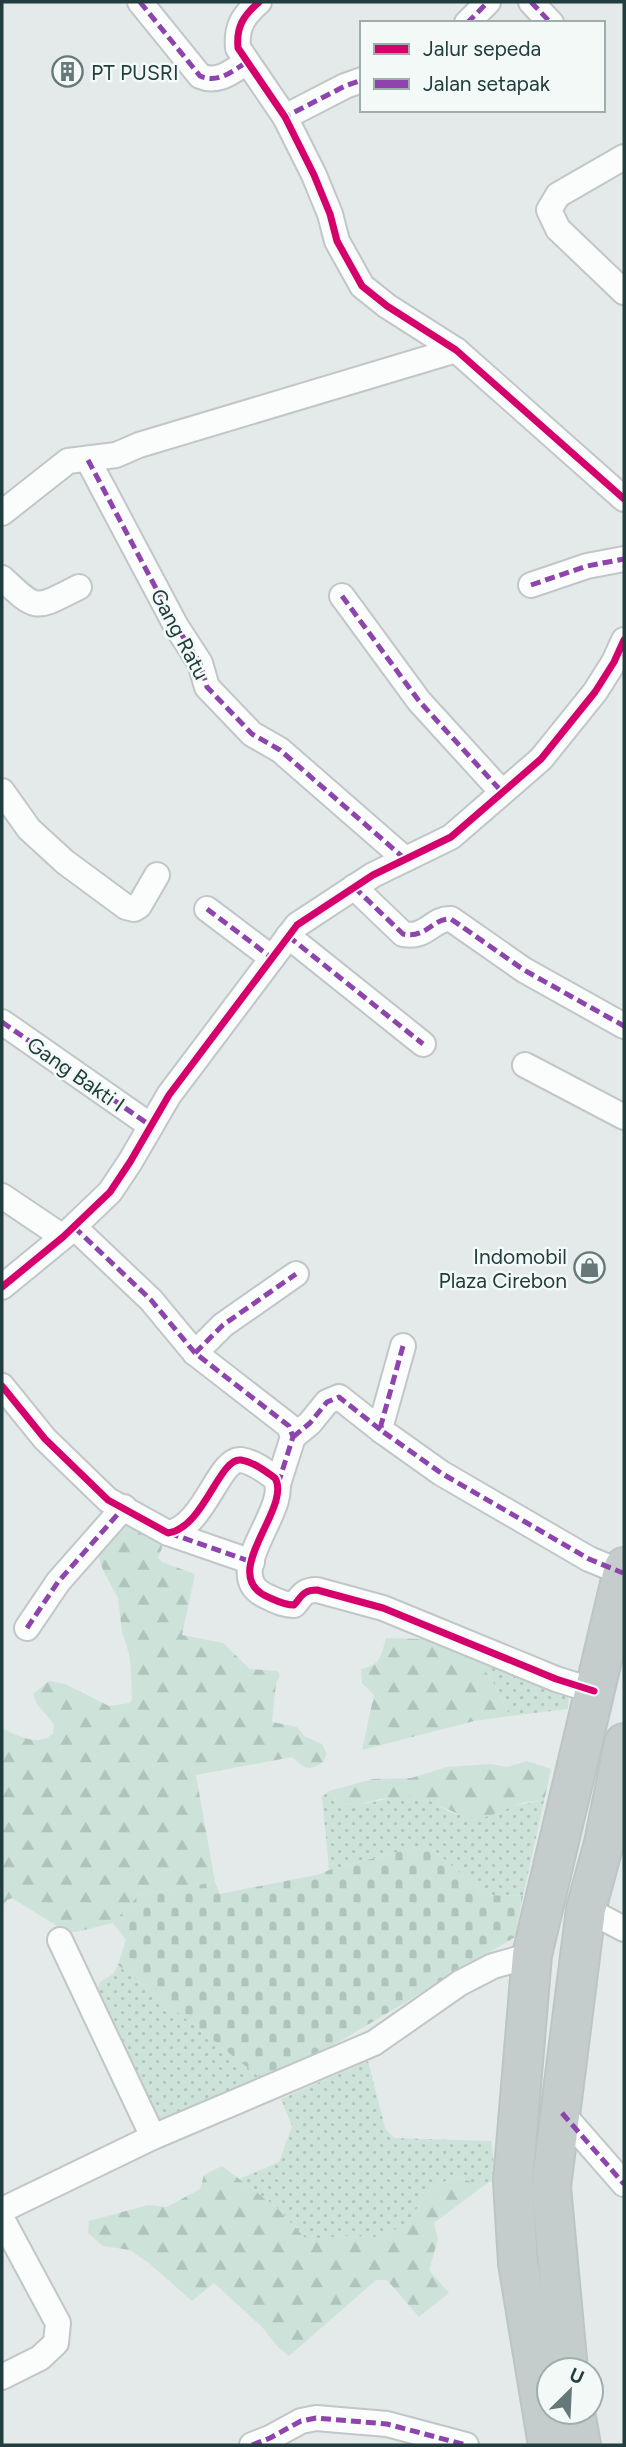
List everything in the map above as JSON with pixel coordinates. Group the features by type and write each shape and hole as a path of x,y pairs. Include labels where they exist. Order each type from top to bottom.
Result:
{"highway":[{"path":"548,2445 518,2263 513,2182 532,1955 624,1570"},
{"path":"567,2356 551,2187 586,1909 604,1843 624,1743"},
{"path":"578,2426 581,2445"}],"street":[{"path":"140,2 201,76 209,80 219,79 247,62"},
{"path":"259,2 240,23 238,48 285,117 314,175 330,214 337,241 362,286 387,306 456,350 624,499"},
{"path":"469,21 488,2"},
{"path":"531,2 549,21"},
{"path":"285,117 360,81"},
{"path":"624,157 558,195 549,210 558,229 624,292"},
{"path":"2,513 68,461 116,455 139,444 456,350"},
{"name":"Gang Ratu","path":"88,460 176,626 200,663 207,687 252,734 281,750 405,859"},
{"path":"531,584 587,566 624,559"},
{"path":"2,578 28,603 49,602 79,587"},
{"path":"342,596 419,701 502,792"},
{"path":"2,1287 69,1232 110,1192 169,1095 298,925 354,887 451,837 541,759 614,662 624,639"},
{"path":"2,791 29,829 65,862 126,907 134,909 139,906 157,875"},
{"path":"354,887 403,934 422,934 444,919 451,919 524,970 624,1026"},
{"path":"207,909 272,958"},
{"path":"288,936 423,1044"},
{"name":"Gang Bakti I","path":"2,1021 151,1126"},
{"path":"525,1065 624,1117"},
{"path":"2,1196 69,1232 151,1300 195,1353 274,1412 289,1426 293,1437"},
{"path":"195,1353 223,1325 296,1273"},
{"path":"382,1431 381,1425 403,1346"},
{"path":"2,1386 45,1439 108,1500 167,1533 252,1562"},
{"path":"594,1692 372,1605 308,1590 302,1593 294,1605 287,1605 262,1595 254,1587 250,1580 252,1562 276,1499 293,1437 310,1423 327,1402 339,1397 441,1473 589,1559 624,1570"},
{"path":"167,1533 187,1525 209,1498 223,1470 231,1462 239,1460 256,1466 275,1478 278,1484"},
{"path":"27,1628 58,1582 124,1507"},
{"path":"586,1909 624,1929"},
{"path":"60,1940 153,2137"},
{"path":"2,2210 153,2137 374,2043 460,1983 492,1965 532,1955"},
{"path":"562,2113 624,2184"},
{"path":"2,2219 58,2323 56,2343 40,2358 2,2377"},
{"path":"252,2445 301,2420 316,2418 387,2424 466,2445"}],"green space":[{"path":"117,1519 160,1535 162,1548 158,1558 195,1574 182,1635 223,1643 250,1669 277,1671 280,1675 276,1684 272,1722 297,1727 304,1736 322,1744 327,1754 323,1762 309,1768 292,1757 196,1775 215,1882 139,1895 113,1923 76,1932 65,1931 12,1898 7,1900 2,1908 2,1728 34,1740 41,1740 53,1734 54,1724 37,1704 33,1694 49,1681 65,1684 109,1706 130,1703 130,1657 122,1632 118,1598 98,1555"},
{"path":"386,1638 423,1639 473,1652 494,1684 510,1716 474,1721 362,1750 374,1695 362,1683 361,1669 376,1662"},
{"path":"473,1652 569,1689 568,1709 510,1716 494,1684"},
{"path":"527,1761 551,1769 544,1801 525,1802 486,1817 460,1815 419,1796 380,1799 356,1805 340,1803 329,1791 373,1779 411,1778 447,1767 491,1764 507,1767"},
{"path":"329,1791 339,1801 356,1805 400,1796 420,1796 458,1815 544,1801 523,1896 485,1895 427,1844 329,1870 322,1796"},
{"path":"427,1844 485,1895 523,1896 515,1937 327,2049 263,2080 118,1965 126,1940 113,1923 139,1895 215,1882 220,1894 321,1874"},
{"path":"118,1965 263,2080 159,2120 153,2116 97,1993 100,1982 113,1974"},
{"path":"368,2061 385,2128 394,2138 491,2141 496,2178 482,2187 460,2177 433,2185 405,2226 375,2237 343,2236 307,2240 276,2207 239,2179 279,2162 292,2126 281,2099"},
{"path":"222,2166 276,2207 307,2240 343,2236 375,2237 405,2226 433,2185 460,2177 482,2187 434,2223 438,2239 429,2270 449,2293 419,2317 387,2280 376,2280 289,2356 214,2283 192,2301 130,2250 103,2246 88,2233 89,2221 148,2205 167,2207 200,2189 204,2175"}],"marked path":[{"path":"140,2 200,76 219,77 247,62"},
{"path":"469,21 488,2"},
{"path":"531,2 549,21"},
{"path":"282,114 285,117 360,81"},
{"path":"88,460 176,626 200,663 207,687 252,734 280,750 405,859"},
{"path":"531,585 587,566 624,559"},
{"path":"342,596 419,701 502,792"},
{"path":"354,887 403,934 418,934 439,922 451,919 524,970 624,1026"},
{"path":"207,909 272,958 275,954"},
{"path":"288,936 423,1044"},
{"path":"2,1022 151,1126"},
{"path":"74,1227 151,1300 195,1353 289,1426 293,1437 278,1484"},
{"path":"195,1353 223,1325 296,1274"},
{"path":"403,1346 381,1425 382,1431 441,1473 589,1559 623,1573"},
{"path":"293,1437 310,1423 327,1402 339,1397 382,1431"},
{"path":"27,1628 58,1582 124,1507"},
{"path":"169,1533 252,1562"},
{"path":"562,2113 624,2184"},
{"path":"252,2445 301,2421 316,2418 387,2424 466,2445"}],"cycle path":[{"path":"259,2 242,22 238,34 238,48 285,117 314,175 330,214 337,241 362,286 387,306 456,350 624,499"},
{"path":"2,1287 63,1237 110,1192 169,1095 297,925 373,875 451,837 541,759 595,692 624,640"},
{"path":"2,1386 45,1439 108,1500 168,1533 181,1528 192,1519 225,1469 233,1462 241,1460 250,1463 275,1478 278,1491 252,1558 250,1573 254,1587 268,1597 294,1605 306,1592 317,1590 383,1608 556,1679 594,1691"}],"place":[{"name":"PT PUSRI","path":"68,72"},
{"name":"Indomobil Plaza Cirebon","path":"590,1268"}]}
